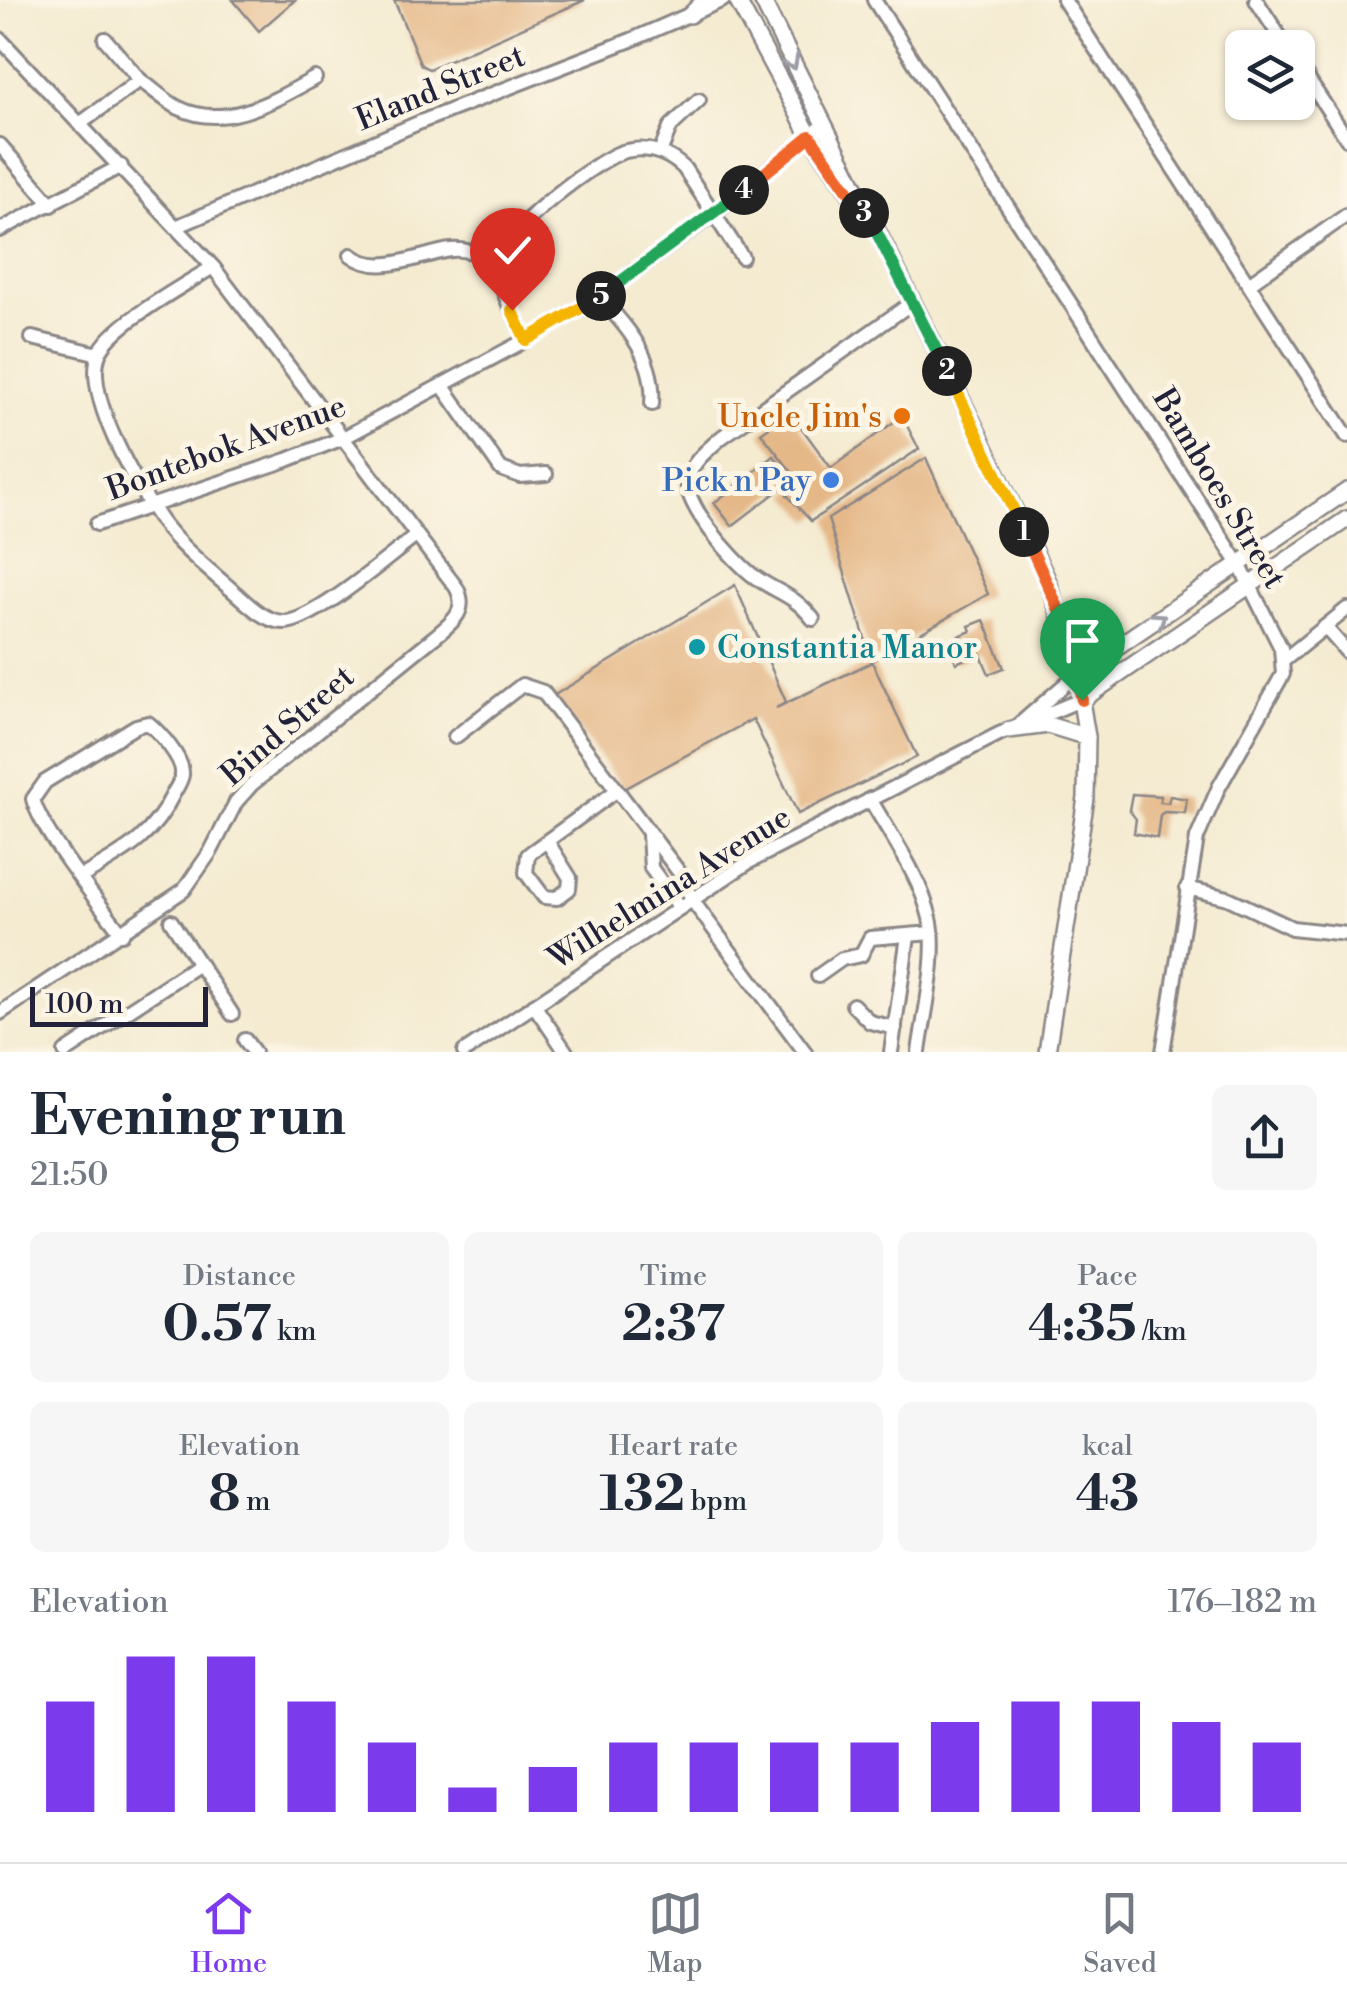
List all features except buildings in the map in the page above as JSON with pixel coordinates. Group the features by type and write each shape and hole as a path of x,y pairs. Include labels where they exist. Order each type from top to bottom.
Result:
{"street":[{"path":"690,14 705,0"},
{"name":"Eland Street","path":"178,226 723,0"},
{"path":"737,0 876,231 1064,621 1078,674 1087,738 1086,798 1047,1052"},
{"path":"762,0 816,131"},
{"name":"Bamboes Street","path":"874,0 1239,564 1282,648 1284,660"},
{"path":"1064,0 1347,436"},
{"path":"1256,0 1275,30"},
{"path":"0,39 213,266 416,536 310,614 284,622 268,618 173,535 128,464 98,398 99,354 118,330 213,266"},
{"path":"105,39 140,80 174,106 207,116 236,115 315,78"},
{"path":"81,123 140,80"},
{"path":"1315,90 1347,139"},
{"path":"660,152 671,126 699,100"},
{"name":"Bontebok Avenue","path":"97,524 343,438 526,340 599,297 715,213 816,131"},
{"path":"0,145 52,205"},
{"path":"526,340 506,295 497,262 510,236 600,164 626,150 660,152 684,168 742,257"},
{"path":"0,230 121,166"},
{"path":"1250,283 1347,215"},
{"path":"351,255 366,264 382,264 467,250 497,262"},
{"path":"599,297 643,352 653,388 652,404"},
{"path":"813,619 795,598 759,580 736,560 695,506 687,489 688,479 702,455 722,438 913,302"},
{"path":"32,338 99,354"},
{"path":"442,385 501,469 520,476 546,474"},
{"path":"1078,674 1347,492"},
{"path":"1082,700 1347,519"},
{"name":"Bind Street","path":"0,1012 184,890 196,877 224,821 252,784 457,618 462,604 456,586 416,536"},
{"path":"1163,1052 1187,888 1204,821 1283,674 1284,660 1347,609"},
{"path":"1325,627 1347,652"},
{"name":"Wilhelmina Avenue","path":"1013,728 1078,674"},
{"path":"455,737 522,685 536,688 686,882 692,900 805,1052"},
{"name":"Wilhelmina Avenue","path":"464,1052 749,862 1013,728 1082,700"},
{"path":"80,877 157,825 179,782 182,774 178,761 148,724 136,726 35,792 36,809 80,877 122,934"},
{"path":"1013,728 1048,725 1087,738"},
{"path":"546,841 616,791"},
{"path":"870,799 922,894 932,933 919,1052"},
{"path":"648,833 651,868 680,908"},
{"path":"1187,888 1228,898 1292,928 1347,934"},
{"path":"172,922 232,1014"},
{"path":"818,976 842,959 862,955 870,938 932,933"},
{"path":"891,1052 908,936"},
{"path":"65,1052 199,964"},
{"path":"853,1004 870,1022 895,1028"},
{"path":"534,1005 566,1052"},
{"path":"245,1040 254,1052"}],"place":[{"name":"Uncle Jim's","path":"902,416"},
{"name":"Pick n Pay","path":"831,480"},
{"name":"Constantia Manor","path":"697,647"}],"route":[{"path":"512,310 526,340 599,297 715,213 810,136 876,231 979,435 1064,621 1082,700"}]}
